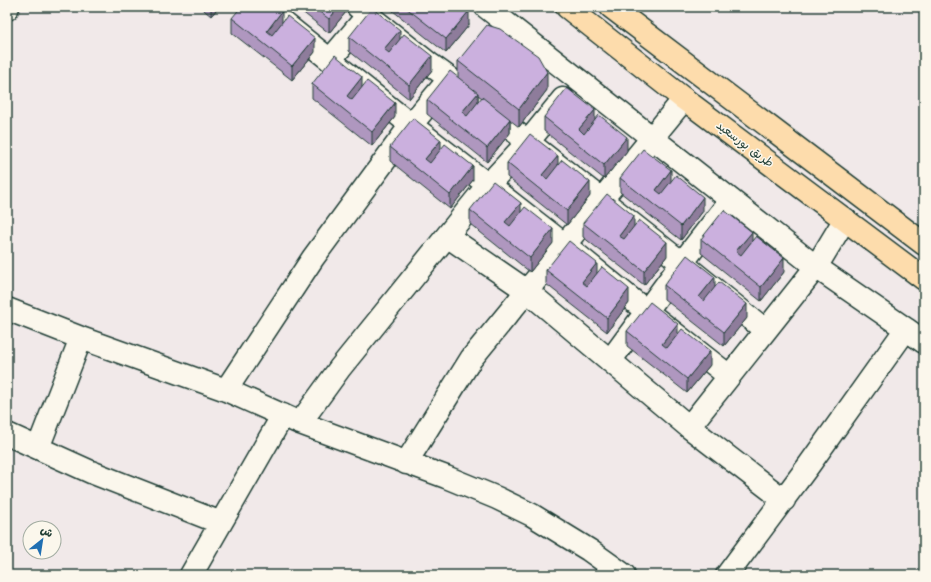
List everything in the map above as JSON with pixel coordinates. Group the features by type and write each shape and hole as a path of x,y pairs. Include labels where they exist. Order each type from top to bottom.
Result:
{"highway":[{"name":"طريق بورسعيد","path":"568,7 684,99 924,279"},
{"path":"611,7 924,244"}],"street":[{"path":"264,7 729,376"},
{"path":"330,60 367,10 431,65 454,72 528,142 766,330"},
{"path":"496,16 816,266 924,342"},
{"path":"226,390 313,258 411,124 454,72"},
{"path":"191,575 221,523 292,419 340,368 488,185 528,142 579,80"},
{"path":"406,463 471,360 684,99"},
{"path":"610,361 682,263 731,200"},
{"path":"689,427 816,266 845,219"},
{"path":"447,236 527,292 689,427 784,500"},
{"path":"7,309 81,338 226,390 292,419 498,498 532,515 588,550 624,575"},
{"path":"728,575 784,500 906,329"},
{"path":"38,448 81,338"},
{"path":"8,436 91,472 221,523"}],"building":[{"path":"241,7 277,7 282,11 267,31 272,35 287,16 315,38 292,66 232,18"},
{"path":"313,7 339,7 329,19"},
{"path":"405,7 464,7 469,11 446,39"},
{"path":"372,8 400,30 384,49 389,53 404,34 432,56 409,85 349,37"},
{"path":"487,25 500,29 538,56 547,72 519,109 458,61"},
{"path":"335,55 362,77 347,96 352,100 367,81 395,103 372,132 312,84"},
{"path":"450,71 478,93 462,112 467,116 482,97 510,119 487,148 427,100"},
{"path":"567,88 595,110 579,129 584,134 599,115 627,137 604,165 544,117"},
{"path":"413,118 441,140 425,159 430,163 445,144 473,166 450,195 390,147"},
{"path":"530,134 558,156 542,175 547,179 562,160 590,182 567,211 507,163"},
{"path":"643,149 671,170 656,190 661,194 676,175 703,197 681,226 620,178"},
{"path":"493,181 521,203 505,222 510,226 525,207 553,229 530,258 470,210"},
{"path":"607,194 634,216 619,236 624,239 639,220 667,242 644,271 583,223"},
{"path":"724,210 752,232 736,251 741,255 756,236 784,258 761,287 701,239"},
{"path":"569,241 597,263 582,282 587,286 602,267 629,289 607,318 546,270"},
{"path":"687,255 715,277 699,297 704,301 719,282 747,304 724,332 664,285"},
{"path":"650,302 678,324 662,344 667,348 682,329 710,351 687,379 627,331"}]}
